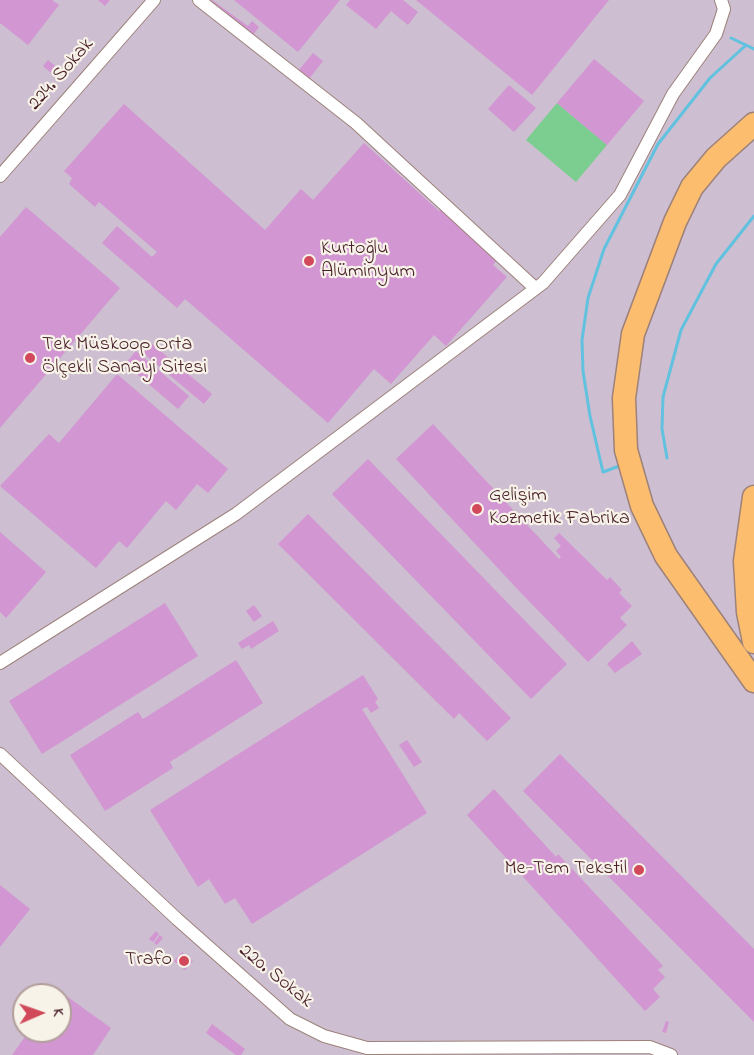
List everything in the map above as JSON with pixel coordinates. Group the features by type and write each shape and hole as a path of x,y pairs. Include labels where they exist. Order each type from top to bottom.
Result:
{"highway":[{"path":"754,124 716,158 692,187 675,222 633,334 624,398 627,450 642,506 666,556 754,681"},
{"path":"754,497 745,561 748,612 754,642"}],"street":[{"name":"224. Sokak","path":"0,176 154,0"},
{"path":"199,0 356,123 535,288"},
{"path":"0,663 236,514 535,288 620,195 673,94 716,34 724,9 721,0"},
{"name":"220. Sokak","path":"0,754 177,919 290,1019 324,1036 367,1048 650,1047 671,1055"}],"shaded area":[{"path":"0,0 754,0 754,1055 0,1055"}],"green space":[{"path":"557,103 607,145 576,182 526,140"}],"building":[{"path":"0,0 52,0 59,5 28,45 0,23"},
{"path":"98,0 110,0 105,6"},
{"path":"212,0 248,26 252,21 259,27 253,35 210,3"},
{"path":"234,0 340,0 298,52"},
{"path":"350,0 403,0 418,12 408,25 391,11 376,29 346,5"},
{"path":"416,0 609,0 532,95"},
{"path":"313,53 323,61 309,79 298,71"},
{"path":"594,59 644,101 607,145 557,103"},
{"path":"48,60 61,71 56,77 43,66"},
{"path":"64,70 68,74 64,79 59,75"},
{"path":"509,85 536,108 514,132 488,109"},
{"name":"Kurtoğlu Alüminyum","path":"124,104 265,230 301,189 313,200 364,143 439,211 448,201 504,251 493,265 507,277 446,346 434,335 391,384 374,369 328,423 185,299 177,308 102,243 117,226 152,257 157,252 99,202 95,207 69,184 72,178 64,171"},
{"name":"Tek Müskoop Orta Ölçekli Sanayi Sitesi","path":"26,207 120,288 0,428 0,237"},
{"path":"151,343 212,394 204,404 143,353"},
{"path":"136,351 189,396 178,409 125,364"},
{"path":"117,374 228,469 208,493 197,484 176,510 166,501 127,548 119,541 96,568 0,486 49,434 59,443"},
{"path":"433,424 559,559 561,557 556,551 561,546 554,538 559,533 607,580 610,577 622,590 619,593 632,606 620,618 627,625 588,662 396,459"},
{"path":"368,459 567,664 531,699 332,494"},
{"path":"308,514 511,718 487,741 459,713 454,719 278,544"},
{"path":"0,532 46,572 6,618 0,612"},
{"path":"165,603 198,656 42,754 9,701"},
{"path":"254,605 262,616 254,622 246,611"},
{"path":"273,621 279,631 251,649 249,645 242,649 238,643"},
{"path":"632,641 642,654 615,673 607,664"},
{"path":"236,660 263,703 170,762 173,768 105,811 70,755 138,712 143,719"},
{"path":"363,675 378,699 375,702 379,708 371,713 367,707 362,709 427,813 252,924 235,898 225,904 209,879 198,887 150,810"},
{"path":"407,740 422,762 414,767 399,745"},
{"name":"Me-Tem Tekstil","path":"560,754 754,949 754,1022 523,791"},
{"path":"494,789 556,857 558,854 663,966 658,970 665,977 653,989 660,997 645,1011 467,815"},
{"path":"0,885 30,909 0,947"},
{"path":"156,931 159,934 153,942 149,939"},
{"path":"160,935 163,938 157,945 154,943"},
{"name":"Trafo","path":"182,952 193,961 185,970 174,961"},
{"path":"72,1000 111,1028 93,1055 12,1055 20,1043 72,1043"},
{"path":"666,1021 669,1022 666,1033 662,1032"},
{"path":"212,1024 245,1049 241,1055 236,1055 206,1033"}],"waterway":[{"path":"731,38 754,49"},
{"path":"622,465 603,472 590,416 583,371 582,340 588,298 604,249 658,144 710,78 745,46"},
{"path":"667,458 662,429 663,397 681,330 716,264 754,216"}],"place":[{"name":"Kurtoğlu Alüminyum","path":"309,261"},
{"name":"Tek Müskoop Orta Ölçekli Sanayi Sitesi","path":"30,358"},
{"name":"Gelişim Kozmetik Fabrika","path":"477,509"},
{"name":"Me-Tem Tekstil","path":"639,870"},
{"name":"Trafo","path":"184,961"}]}
